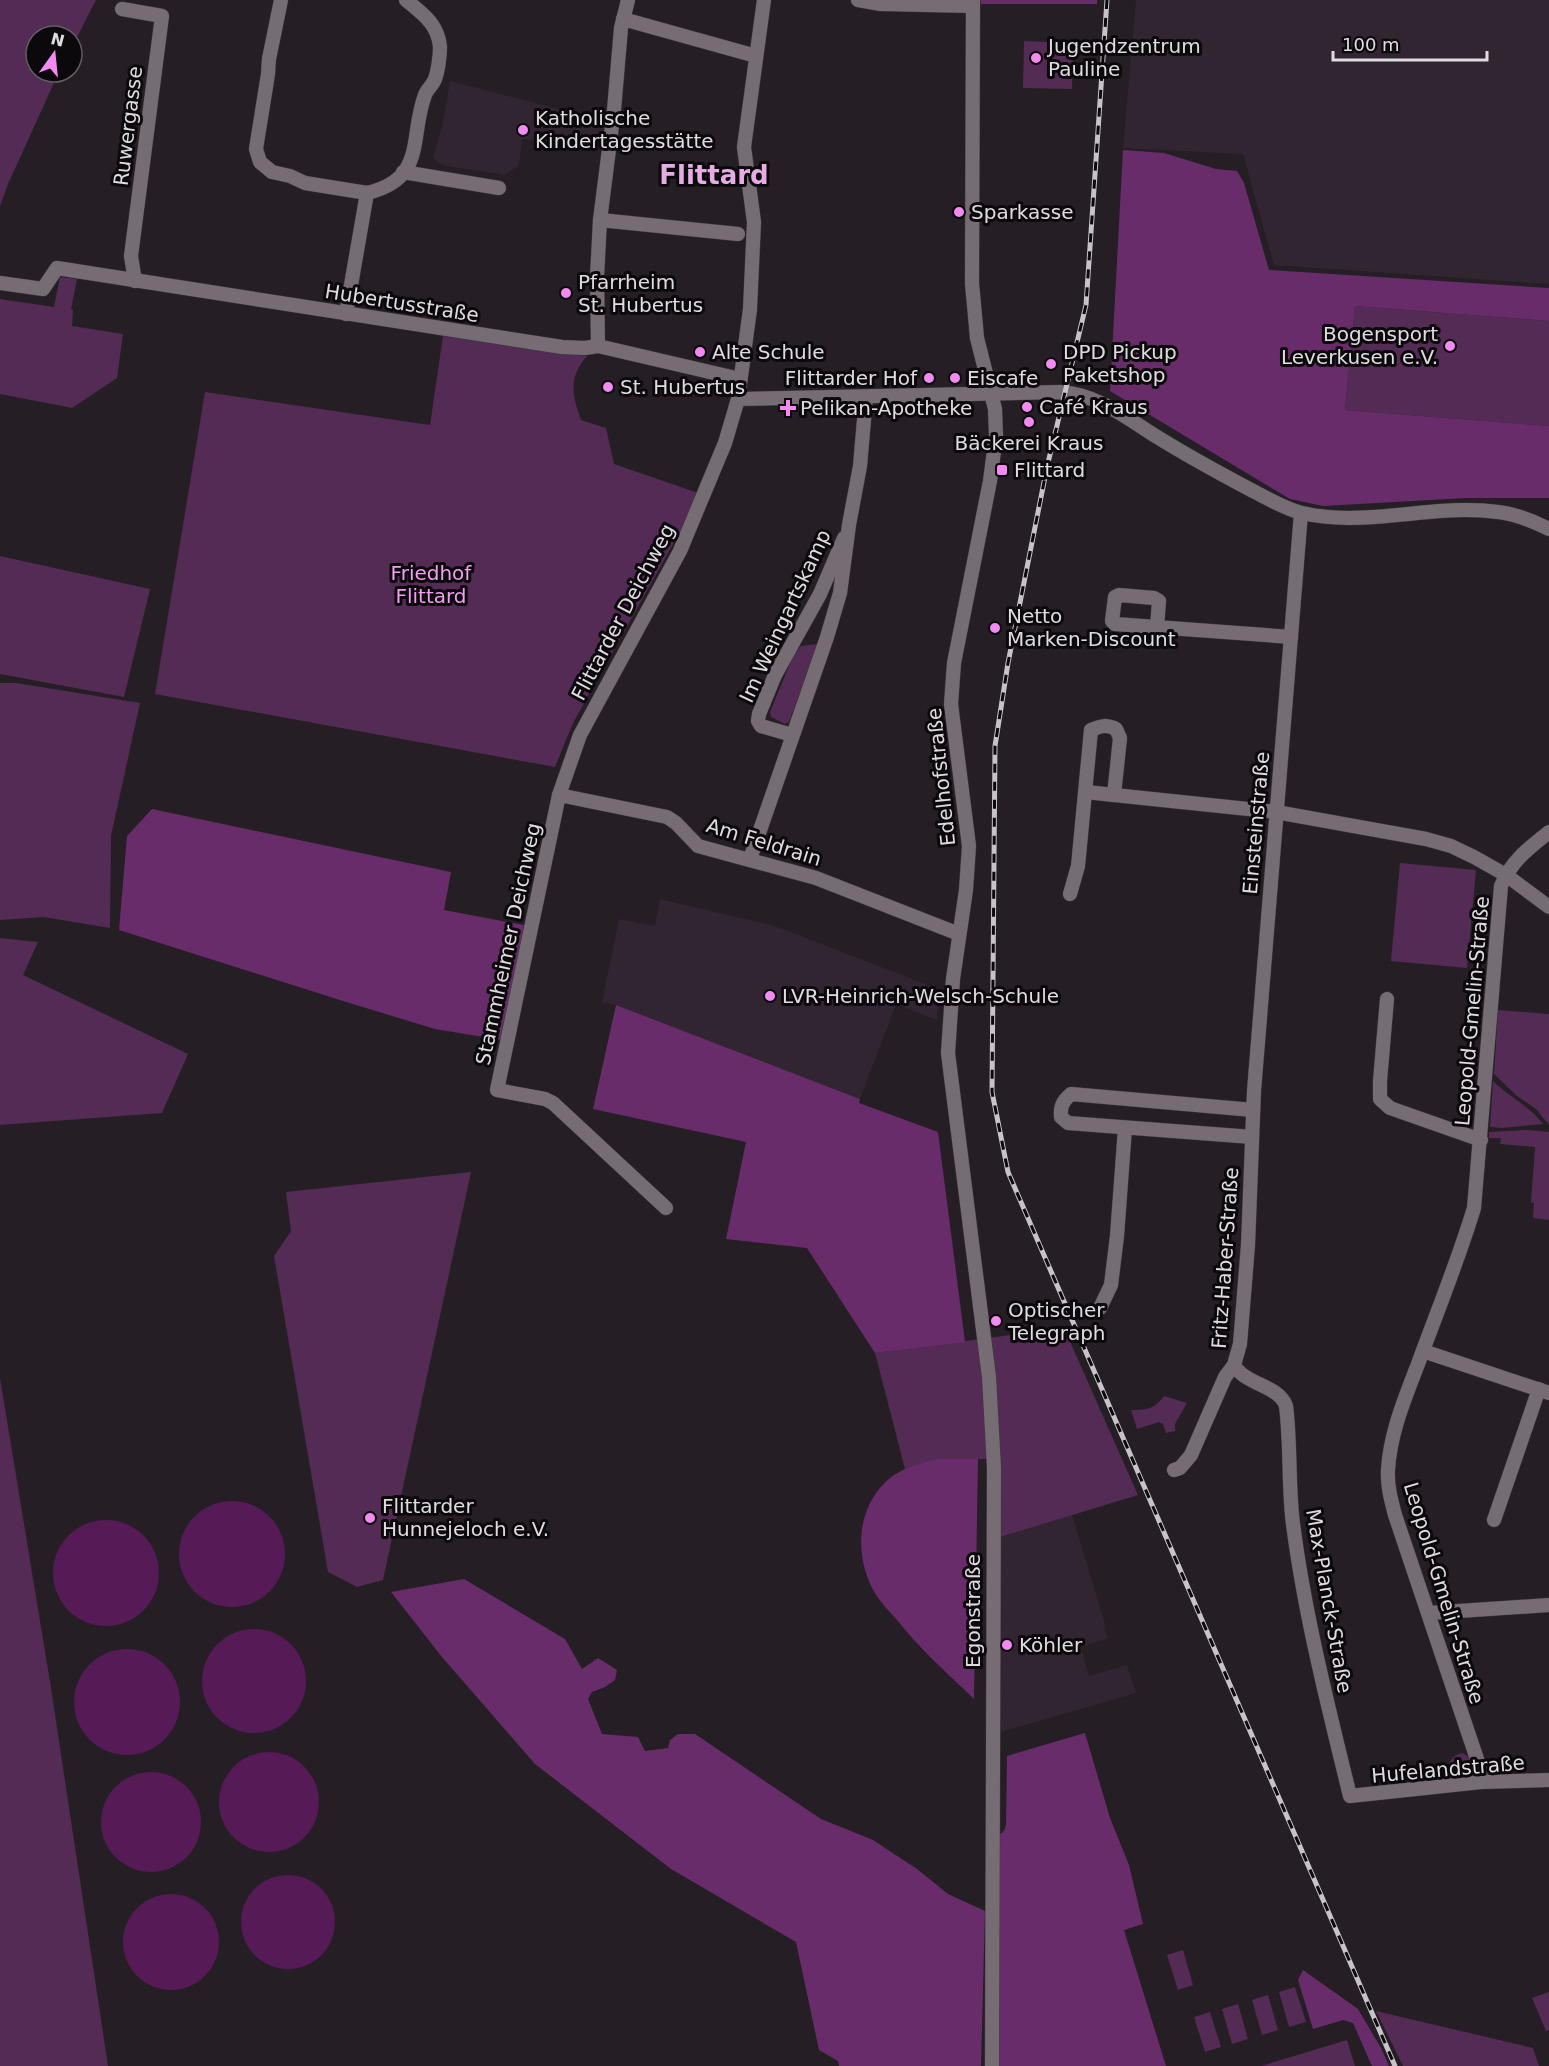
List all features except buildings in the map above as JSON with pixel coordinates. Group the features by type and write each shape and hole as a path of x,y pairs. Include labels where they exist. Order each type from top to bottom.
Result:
{"street":[{"path":"281,0 268,59 268,74 256,149 260,162 272,172 290,176 305,183 367,193 385,189 411,162 426,93 435,80 440,47 433,23 406,0"},
{"path":"598,346 597,277 600,220 611,142 619,40 628,0"},
{"name":"Flittarder Deichweg","path":"565,775 580,735 594,707 680,551 725,443 738,399 750,309 754,222 744,147 764,0"},
{"path":"858,0 881,4 973,3"},
{"name":"Edelhofstraße","path":"960,1158 948,1053 953,979 966,890 969,846 951,704 954,663 994,460 996,436 995,409 977,338 972,283 973,3"},
{"name":"Ruwergasse","path":"122,9 162,16 131,256 135,281"},
{"path":"623,19 756,56"},
{"path":"403,172 499,188"},
{"path":"346,314 367,193"},
{"path":"600,220 738,234"},
{"name":"Hubertusstraße","path":"0,284 43,289 57,268 562,347 598,346 740,379"},
{"path":"738,399 1066,392 1097,400 1199,463 1301,513 1332,518 1469,511 1497,512 1515,515 1549,529"},
{"name":"Im Weingartskamp","path":"750,859 840,593 860,466 866,397"},
{"name":"Einsteinstraße","path":"1252,1137 1301,513"},
{"name":"Im Weingartskamp","path":"792,735 761,726 758,721 759,714 775,675 820,594 849,525"},
{"path":"1157,627 1291,637"},
{"path":"1070,894 1078,866 1091,730 1102,725 1109,725 1116,729 1120,738 1114,795"},
{"name":"Stammheimer Deichweg","path":"565,775 497,1090 545,1099 552,1103 666,1208"},
{"path":"1086,792 1276,812 1426,839 1451,846 1506,875 1549,907"},
{"name":"Am Feldrain","path":"559,795 667,817 698,846 816,878 959,934"},
{"name":"Leopold-Gmelin-Straße","path":"1481,1782 1480,1768 1395,1515 1388,1473 1391,1442 1463,1245 1474,1208 1501,886 1518,857 1549,832"},
{"name":"Leopold-Gmelin-Straße","path":"1387,999 1380,1099 1390,1108 1480,1140"},
{"path":"1252,1137 1068,1123 1061,1117 1060,1108 1071,1094 1253,1110"},
{"path":"1100,1308 1111,1285 1125,1128"},
{"name":"Fritz-Haber-Straße","path":"1174,1470 1180,1468 1191,1455 1225,1377 1234,1365 1240,1344 1248,1245 1252,1137"},
{"name":"Egonstraße","path":"960,1158 989,1377 993,1432 992,2066"},
{"path":"1423,1351 1544,1391 1494,1520"},
{"name":"Max-Planck-Straße","path":"1234,1365 1247,1378 1282,1398 1286,1406 1292,1521 1302,1582 1314,1646 1350,1796"},
{"path":"1429,1613 1549,1605"},
{"name":"Hufelandstraße","path":"1350,1796 1481,1782 1549,1780"}],"shaded area":[{"path":"981,0 1097,0 1097,4 981,4"},
{"path":"1136,0 1549,0 1549,284 1274,265 1243,154 1123,148"},
{"name":"Katholische Kindertagesstätte","path":"450,81 605,121 603,146 522,139 519,165 505,175 438,163 433,157 442,127"},
{"path":"1123,150 1164,153 1216,169 1237,171 1244,183 1269,270 1549,288 1549,321 1355,306 1345,410 1549,426 1549,498 1466,498 1323,506 1290,499 1110,391"},
{"path":"152,809 451,872 444,910 524,925 502,1040 435,1029 119,930 127,836"},
{"name":"LVR-Heinrich-Welsch-Schule","path":"660,899 775,926 938,989 937,1020 896,1004 860,1099 616,1005 602,1002 619,919 655,926"},
{"path":"616,1005 860,1099 859,1103 938,1132 965,1342 875,1353 807,1248 726,1239 746,1142 593,1109"},
{"path":"936,1459 978,1459 974,1699 924,1651 881,1602 869,1580 861,1548 865,1515 881,1487 894,1475 909,1467"},
{"path":"232,1501 252,1505 270,1516 281,1534 285,1554 281,1574 270,1592 252,1603 232,1607 212,1603 194,1592 183,1574 179,1554 183,1534 194,1516 212,1505"},
{"path":"1072,1515 1108,1638 1081,1647 1089,1676 1127,1665 1136,1693 1001,1732 997,1538"},
{"path":"106,1520 126,1524 143,1536 155,1553 159,1573 155,1593 143,1610 126,1622 106,1626 86,1622 69,1610 57,1593 53,1573 57,1553 69,1536 86,1524"},
{"path":"464,1579 565,1639 582,1669 598,1658 617,1670 615,1680 592,1692 588,1699 602,1734 638,1737 645,1751 668,1748 670,1740 678,1734 695,1734 821,1819 873,1840 917,1869 948,1894 985,1911 981,2066 839,2066 838,2061 819,2050 796,1942 671,1869 535,1764 442,1657 391,1592"},
{"path":"254,1629 274,1633 291,1644 302,1661 306,1681 302,1701 291,1718 274,1729 254,1733 234,1729 217,1718 206,1701 202,1681 206,1661 217,1644 234,1633"},
{"path":"127,1649 147,1653 165,1664 176,1682 180,1702 176,1722 165,1740 147,1751 127,1755 107,1751 89,1740 78,1722 74,1702 78,1682 89,1664 107,1653"},
{"path":"1085,1733 1110,1818 1129,1865 1143,1924 1124,1930 1166,2066 998,2066 997,1836 1004,1831 1006,1825 1007,1756"},
{"path":"269,1752 288,1756 305,1766 315,1783 319,1802 315,1821 305,1838 288,1848 269,1852 250,1848 233,1838 223,1821 219,1802 223,1783 233,1766 250,1756"},
{"path":"151,1772 170,1776 186,1787 197,1803 201,1822 197,1841 186,1857 170,1868 151,1872 132,1868 116,1857 105,1841 101,1822 105,1803 116,1787 132,1776"},
{"path":"288,1875 306,1878 321,1889 332,1904 335,1922 332,1940 321,1955 306,1966 288,1969 270,1966 255,1955 244,1940 241,1922 244,1904 255,1889 270,1878"},
{"path":"171,1894 189,1898 205,1908 215,1924 219,1942 215,1960 205,1976 189,1986 171,1990 153,1986 137,1976 127,1960 123,1942 127,1924 137,1908 153,1898"},
{"path":"1303,1970 1358,2009 1389,2066 1372,2066 1353,2023 1343,2020 1313,2029 1298,1980"}],"green space":[{"path":"0,0 96,0 84,24 24,24 24,84 54,84 0,206"},
{"path":"1024,41 1073,43 1072,89 1023,88"},
{"path":"60,277 77,279 71,309 73,310 72,326 123,334 117,378 72,408 0,394 0,299 54,307"},
{"name":"Bogensport Leverkusen e.V.","path":"1355,306 1549,321 1549,426 1345,410"},
{"name":"Friedhof Flittard","path":"443,336 587,356 574,379 575,402 581,420 606,428 614,464 701,494 573,723 555,767 155,694 205,392 430,425"},
{"path":"0,556 150,589 124,697 0,674"},
{"path":"818,644 789,722 785,724 771,717 770,712 794,654 801,646"},
{"path":"0,683 16,683 140,703 111,836 110,928 44,917 0,920"},
{"path":"1400,863 1476,870 1467,968 1391,961"},
{"path":"0,938 38,942 23,975 188,1054 162,1113 0,1125"},
{"path":"1498,1010 1549,1014 1549,1125 1536,1109 1517,1096 1494,1074"},
{"path":"1493,1081 1532,1112 1543,1124 1490,1127"},
{"path":"1528,1130 1549,1132 1549,1220 1533,1218 1534,1203 1531,1202 1535,1147 1500,1144 1501,1138 1489,1138 1489,1132"},
{"path":"471,1172 383,1580 357,1587 328,1572 274,1256 291,1231 286,1192"},
{"path":"1064,1328 1138,1495 997,1538 997,1459 936,1459 905,1469 875,1353"},
{"path":"0,1378 51,1688 108,2066 0,2066"},
{"path":"1164,1396 1187,1403 1175,1424 1175,1431 1166,1433 1163,1424 1159,1422 1137,1429 1131,1410 1150,1408"},
{"path":"1463,1753 1472,1760 1474,1775 1472,1778 1451,1779 1447,1772 1450,1762 1456,1755"},
{"path":"1183,1950 1193,1985 1178,1990 1167,1955"},
{"path":"1295,1987 1306,2022 1289,2027 1279,1992"},
{"path":"1549,1992 1549,2030 1546,2031 1532,1998"},
{"path":"1268,1995 1278,2030 1262,2035 1252,2000"},
{"path":"1238,2004 1248,2039 1232,2044 1222,2009"},
{"path":"1376,2011 1533,2048 1539,2066 1403,2066"},
{"path":"1210,2012 1221,2047 1205,2052 1194,2017"},
{"path":"1347,2040 1355,2066 1261,2066"}],"railway":[{"path":"1107,0 1086,305 1047,467 1008,663 995,746 992,1092 1008,1172 1395,2066"}],"place":[{"name":"Jugendzentrum Pauline","path":"1036,58"},
{"name":"Katholische Kindertagesstätte","path":"523,130"},
{"name":"Sparkasse","path":"959,212"},
{"name":"Pfarrheim St. Hubertus","path":"566,293"},
{"name":"Bogensport Leverkusen e.V.","path":"1450,346"},
{"name":"Alte Schule","path":"700,352"},
{"name":"DPD Pickup Paketshop","path":"1051,364"},
{"name":"Flittarder Hof","path":"929,378"},
{"name":"Eiscafe","path":"955,378"},
{"name":"St. Hubertus","path":"608,387"},
{"name":"Café Kraus","path":"1027,407"},
{"name":"Pelikan-Apotheke","path":"788,408"},
{"name":"Bäckerei Kraus","path":"1029,422"},
{"name":"Flittard","path":"1002,470"},
{"name":"Netto Marken-Discount","path":"995,628"},
{"name":"LVR-Heinrich-Welsch-Schule","path":"770,996"},
{"name":"Optischer Telegraph","path":"996,1321"},
{"name":"Flittarder Hunnejeloch e.V.","path":"370,1518"},
{"name":"Köhler","path":"1007,1645"}],"district":[{"name":"Flittard","path":"714,175"}]}
